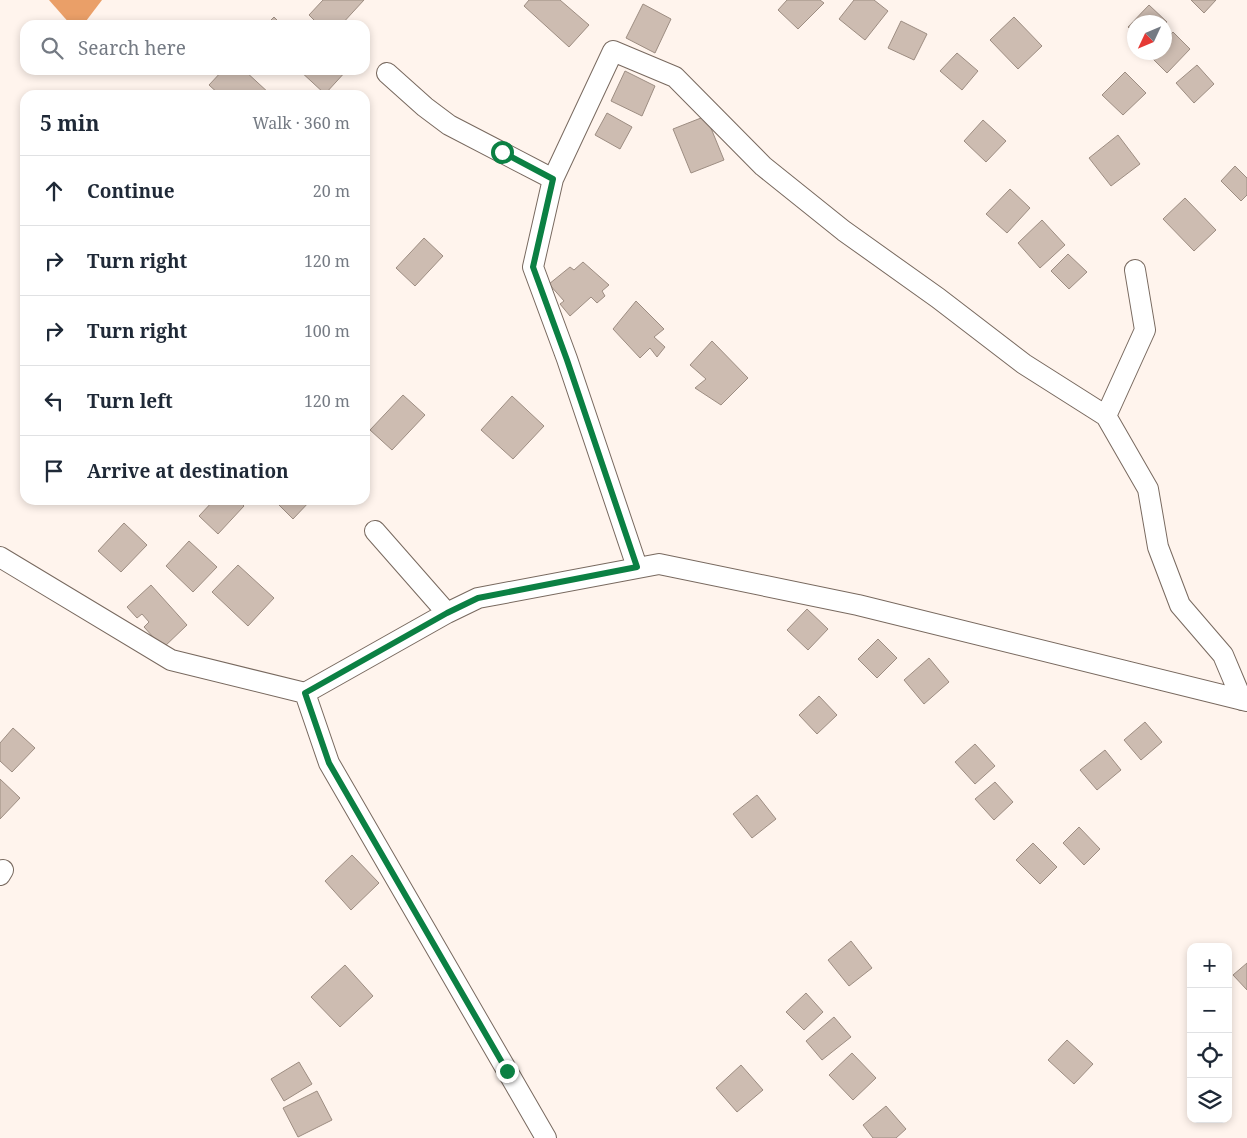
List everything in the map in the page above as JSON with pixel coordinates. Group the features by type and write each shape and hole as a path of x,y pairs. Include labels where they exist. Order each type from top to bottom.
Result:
{"street":[{"path":"637,567 567,360 533,267 553,179 613,51 675,77 763,166 844,231 938,298 1024,364 1106,416 1148,489 1158,547 1180,605 1223,656 1245,700"},
{"path":"387,73 425,107 449,125 553,179"},
{"path":"1106,416 1145,330 1135,270"},
{"path":"375,532 447,613"},
{"path":"0,557 171,660 305,693 447,613 478,598 658,564 858,605 1245,700"},
{"path":"305,693 329,763 546,1138"}],"shaded area":[{"path":"49,0 102,0 87,20 67,20"}],"building":[{"path":"323,0 364,0 346,20 314,20 309,15"},
{"path":"529,0 560,0 589,25 569,47 524,6"},
{"path":"787,0 820,0 824,3 798,29 778,10"},
{"path":"854,0 874,0 888,11 865,40 839,19"},
{"path":"1191,0 1216,0 1204,13"},
{"path":"643,4 671,19 655,53 626,38"},
{"path":"1149,5 1160,15 1139,15"},
{"path":"1014,17 1042,46 1018,69 990,40"},
{"path":"901,21 927,34 914,60 888,48"},
{"path":"1172,33 1190,49 1167,73 1154,60 1172,60"},
{"path":"957,53 978,71 962,90 940,71"},
{"path":"1197,65 1214,84 1194,103 1176,83"},
{"path":"625,71 655,86 642,116 611,101"},
{"path":"1125,72 1146,93 1123,115 1102,95"},
{"path":"218,75 249,75 266,90 214,90 209,85"},
{"path":"304,75 342,75 329,90 321,90"},
{"path":"607,113 632,127 620,149 595,135"},
{"path":"706,116 724,160 691,173 673,129"},
{"path":"983,120 1006,141 986,162 964,141"},
{"path":"1118,135 1140,164 1111,186 1089,158"},
{"path":"1235,166 1247,178 1247,195 1241,201 1221,181"},
{"path":"1010,189 1030,208 1007,233 986,214"},
{"path":"1185,198 1216,230 1194,251 1163,219"},
{"path":"1042,220 1065,245 1040,268 1018,243"},
{"path":"424,238 443,256 415,286 396,268"},
{"path":"1068,254 1087,272 1069,289 1051,271"},
{"path":"583,262 609,285 602,291 605,296 597,303 591,297 570,316 560,304 564,301 549,284 570,267 574,270"},
{"path":"636,301 664,329 654,337 665,347 657,357 650,348 640,358 613,329"},
{"path":"712,341 748,378 721,405 695,388 706,379 690,365"},
{"path":"403,395 425,415 392,450 370,430"},
{"path":"512,396 544,426 513,459 481,430"},
{"path":"209,505 244,506 218,534 199,516"},
{"path":"279,505 306,505 293,519"},
{"path":"124,523 147,545 121,572 98,551"},
{"path":"189,541 217,567 193,592 166,566"},
{"path":"238,565 274,598 248,626 212,592"},
{"path":"151,585 187,625 163,648 144,627 149,622 142,614 137,618 127,607"},
{"path":"807,609 828,629 808,650 787,630"},
{"path":"878,639 897,658 877,678 858,659"},
{"path":"929,658 949,682 924,704 904,680"},
{"path":"819,696 837,715 817,734 799,715"},
{"path":"1145,722 1162,742 1141,760 1124,740"},
{"path":"13,728 35,748 12,772 0,761 0,743"},
{"path":"975,744 995,766 975,784 955,762"},
{"path":"1105,750 1121,770 1097,790 1080,770"},
{"path":"0,779 20,798 0,819"},
{"path":"995,782 1013,802 994,820 975,799"},
{"path":"757,795 776,819 752,838 733,814"},
{"path":"1079,827 1100,849 1084,865 1063,843"},
{"path":"1033,843 1057,867 1040,884 1016,860"},
{"path":"352,855 379,883 351,910 325,881"},
{"path":"851,941 872,968 849,986 828,960"},
{"path":"1247,963 1247,990 1233,975"},
{"path":"345,965 373,996 340,1027 311,997"},
{"path":"806,993 823,1012 804,1030 786,1012"},
{"path":"834,1017 851,1037 822,1060 806,1041"},
{"path":"1067,1040 1093,1064 1074,1084 1048,1060"},
{"path":"852,1053 876,1078 853,1100 829,1075"},
{"path":"299,1062 312,1084 284,1101 271,1079"},
{"path":"741,1065 763,1090 737,1112 716,1088"},
{"path":"317,1091 332,1120 298,1137 283,1108"},
{"path":"886,1106 906,1129 896,1138 873,1138 863,1125"}],"route":[{"path":"502,152 553,179 533,267 567,360 637,567 478,598 447,613 305,693 329,763 507,1071"}]}
